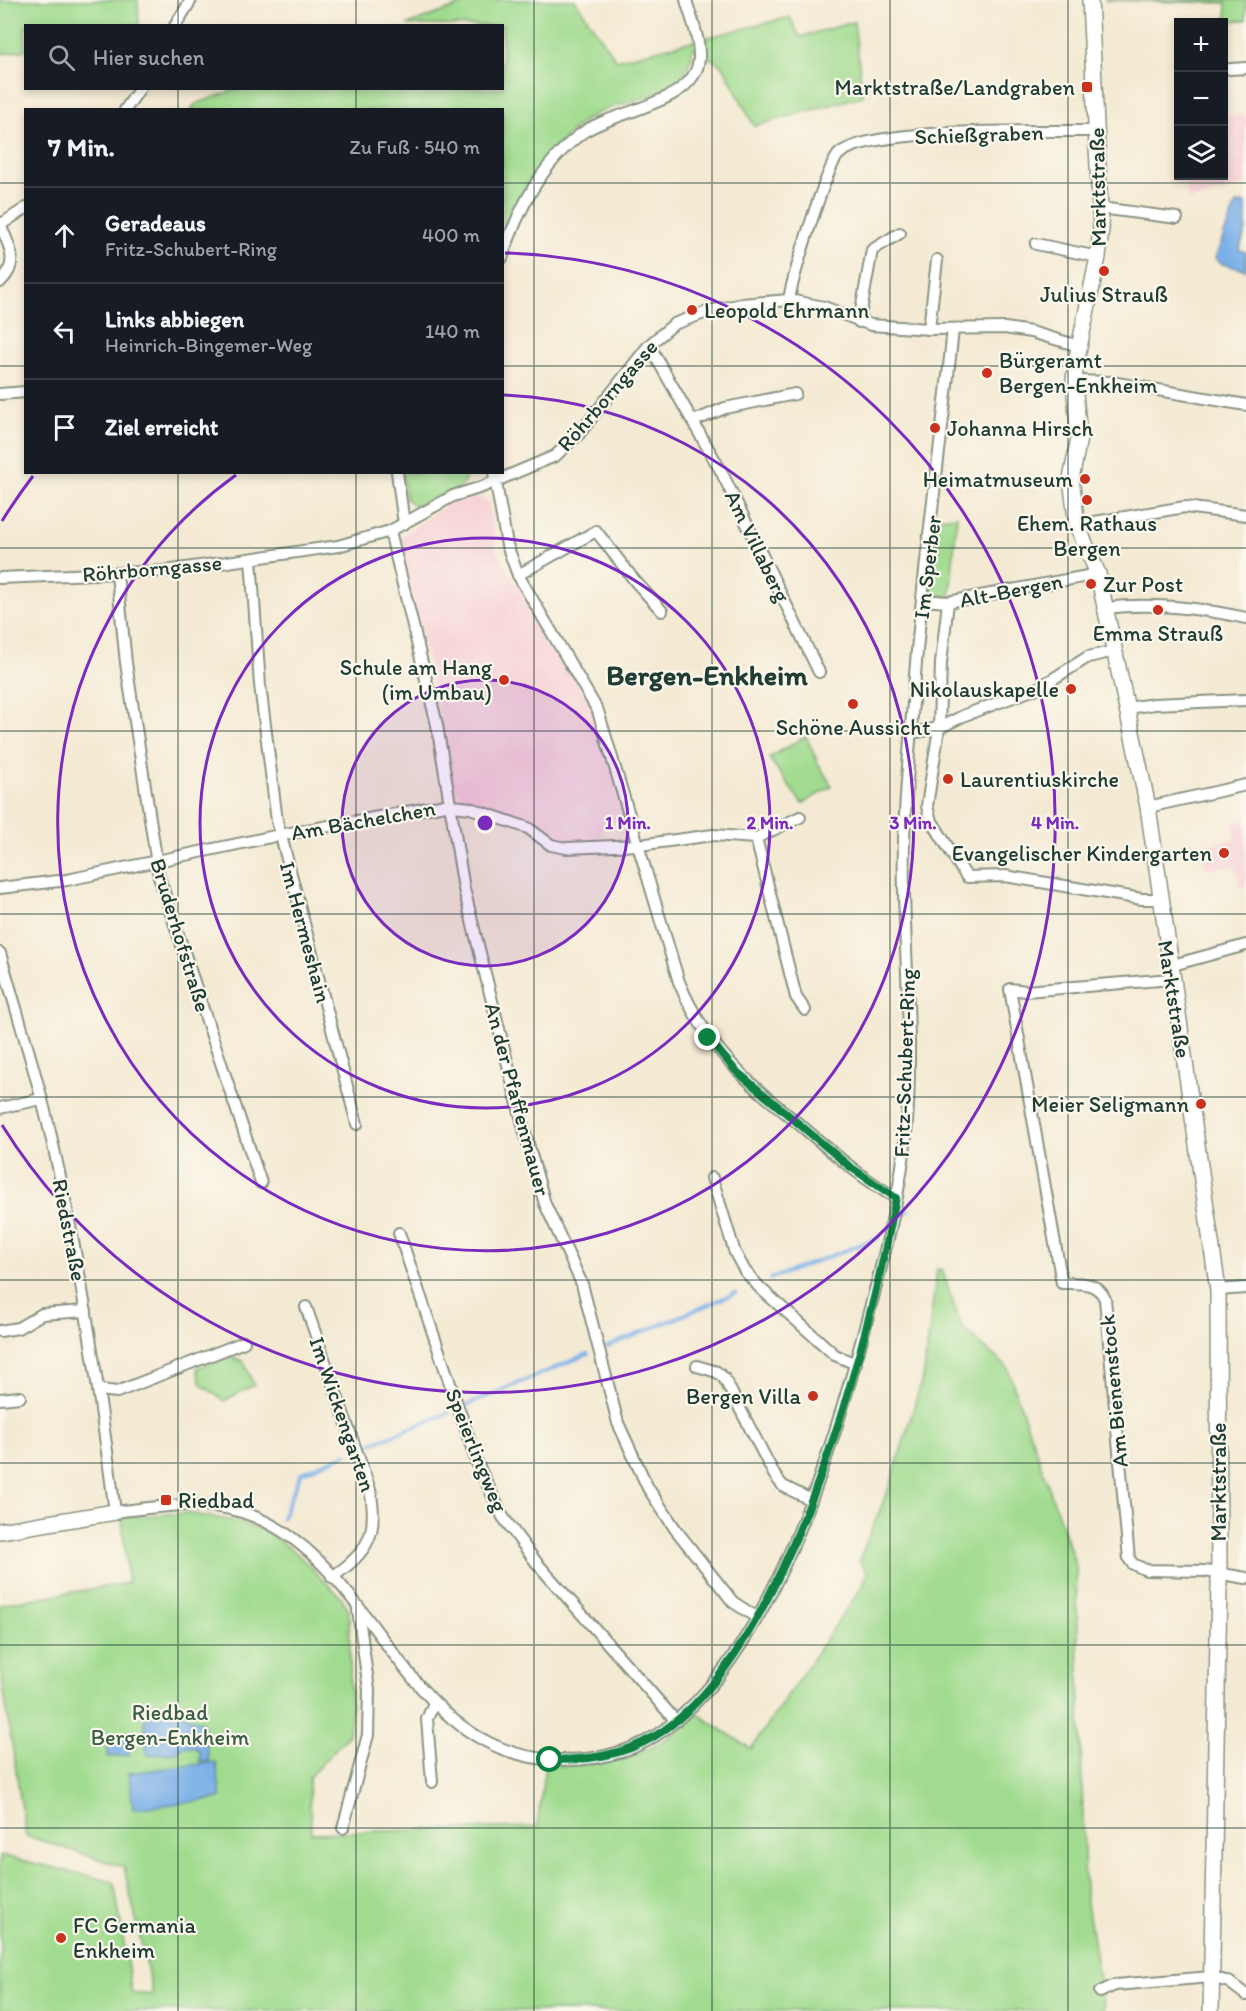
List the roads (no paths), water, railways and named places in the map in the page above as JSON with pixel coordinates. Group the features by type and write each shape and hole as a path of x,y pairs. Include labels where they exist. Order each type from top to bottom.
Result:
{"street":[{"path":"176,24 191,0"},
{"path":"504,252 526,200 548,168 572,141 596,124 674,94 690,81 699,58 697,38 686,0"},
{"name":"Marktstraße","path":"1090,0 1100,208 1098,257 1074,381 1079,438 1071,480 1077,525 1098,574 1148,807 1170,973 1218,1290 1219,1573 1211,2011"},
{"path":"1230,69 1246,68"},
{"path":"126,108 139,90"},
{"name":"Schießgraben","path":"789,300 830,171 837,156 844,150 881,140 951,131 1000,133 1097,130"},
{"path":"0,282 9,272 12,259 11,248 0,225 24,208"},
{"path":"1100,208 1177,218"},
{"path":"859,322 872,250 900,233"},
{"path":"1036,244 1098,257"},
{"path":"929,329 937,260"},
{"name":"Röhrborngasse","path":"0,578 165,571 338,546 390,531 453,496 495,477 540,464 571,444 649,345 674,324 710,311 741,304 789,300 824,307 859,322 892,328 1005,328 1031,332 1079,346"},
{"name":"Im Sperber","path":"911,733 923,600 953,329"},
{"name":"Am Villaberg","path":"649,345 722,471 819,672"},
{"path":"1074,381 1111,382 1246,405"},
{"path":"0,394 24,393"},
{"path":"694,421 725,408 795,394"},
{"path":"397,474 404,524"},
{"path":"495,477 507,545 518,575 594,701 680,982 693,1014 708,1038 736,1071 849,1166 896,1198"},
{"path":"1077,525 1185,507 1246,515"},
{"name":"An der Pfaffenmauer","path":"390,531 432,702 464,889 530,1154 545,1204 582,1284 618,1424 648,1488 676,1530 733,1602 756,1617"},
{"path":"518,575 596,531 662,611"},
{"name":"Im Hermeshain","path":"251,559 260,685 280,835 357,1124"},
{"name":"Bruderhofstraße","path":"117,574 126,663 159,877 261,1183"},
{"name":"Alt-Bergen","path":"923,600 948,602 1098,574"},
{"name":"Im Sperber","path":"948,602 941,663 939,729 927,806 930,818 967,877 1005,876 1142,899 1160,899"},
{"path":"1106,608 1128,605 1183,607 1246,618"},
{"path":"911,733 939,729 965,715 1040,687 1088,657 1115,651"},
{"path":"1128,708 1246,700"},
{"name":"Fritz-Schubert-Ring","path":"115,1512 185,1504 212,1506 242,1512 272,1525 296,1541 332,1577 434,1703 482,1739 517,1754 550,1760 590,1759 616,1754 654,1737 676,1720 714,1682 756,1617 811,1500 856,1364 896,1198 906,1131 909,973 904,896 911,733"},
{"path":"1148,807 1246,785"},
{"name":"Am Bächelchen","path":"0,888 68,880 156,860 435,806 470,808 528,828 558,847 639,845 713,835 756,838 800,817"},
{"path":"756,838 796,997 805,1010"},
{"path":"1170,973 1246,945"},
{"name":"Riedstraße","path":"0,953 41,1099 71,1229 100,1390 115,1512"},
{"name":"Am Bienenstock","path":"1170,973 1026,991 1010,989 1062,1283 1084,1283 1094,1286 1102,1292 1105,1299 1129,1559 1140,1569 1146,1570 1219,1573"},
{"path":"0,1108 41,1099"},
{"path":"712,1178 735,1252 745,1272 834,1355 856,1364"},
{"name":"Speierlingweg","path":"399,1233 477,1463 503,1517 536,1562 676,1720"},
{"path":"1218,1290 1246,1288"},
{"name":"Im Wickengarten","path":"306,1307 370,1490 374,1513 371,1533 364,1549 354,1562 332,1577"},
{"path":"0,1331 18,1328 42,1314 86,1311"},
{"path":"100,1390 117,1392 244,1342"},
{"path":"697,1366 717,1372 724,1378 775,1476 783,1486 811,1500"},
{"path":"0,1399 20,1397"},
{"path":"0,1531 115,1512"},
{"path":"1219,1573 1246,1578"},
{"path":"343,1828 368,1735 369,1690 358,1609"},
{"path":"432,1782 427,1719 434,1703"},
{"path":"1100,1992 1115,1984 1211,1977 1229,1982 1246,1995"}],"water":[{"path":"1236,204 1246,204 1246,230 1239,250 1246,252 1246,270 1219,263 1215,258"},
{"path":"161,1705 203,1723 209,1761 200,1762 200,1752 195,1747 182,1747 177,1753 147,1755 144,1719"},
{"path":"127,1734 129,1755 108,1757 106,1736"},
{"path":"216,1762 221,1798 133,1809 129,1773"}],"waterway":[{"path":"902,1217 908,1210"},
{"path":"770,1279 878,1238"},
{"path":"607,1347 736,1293"},
{"path":"467,1405 588,1354"},
{"path":"365,1446 448,1413"},
{"path":"282,1518 301,1473 346,1454"}],"place":[{"name":"Marktstraße/Landgraben","path":"1087,87"},
{"name":"Julius Strauß","path":"1104,271"},
{"name":"Leopold Ehrmann","path":"692,310"},
{"name":"Bürgeramt Bergen-Enkheim","path":"987,373"},
{"name":"Johanna Hirsch","path":"935,428"},
{"name":"Heimatmuseum","path":"1085,479"},
{"name":"Ehem. Rathaus Bergen","path":"1087,500"},
{"name":"Zur Post","path":"1091,584"},
{"name":"Emma Strauß","path":"1158,610"},
{"name":"Schule am Hang (im Umbau)","path":"504,680"},
{"name":"Nikolauskapelle","path":"1071,689"},
{"name":"Schöne Aussicht","path":"853,704"},
{"name":"Laurentiuskirche","path":"948,779"},
{"name":"Evangelischer Kindergarten","path":"1224,853"},
{"name":"Meier Seligmann","path":"1201,1104"},
{"name":"Bergen Villa","path":"813,1396"},
{"name":"Riedbad","path":"166,1500"},
{"name":"FC Germania Enkheim","path":"61,1938"}],"district":[{"name":"Bergen-Enkheim","path":"707,675"}],"park label":[{"name":"Riedbad Bergen-Enkheim","path":"170,1724"}]}
